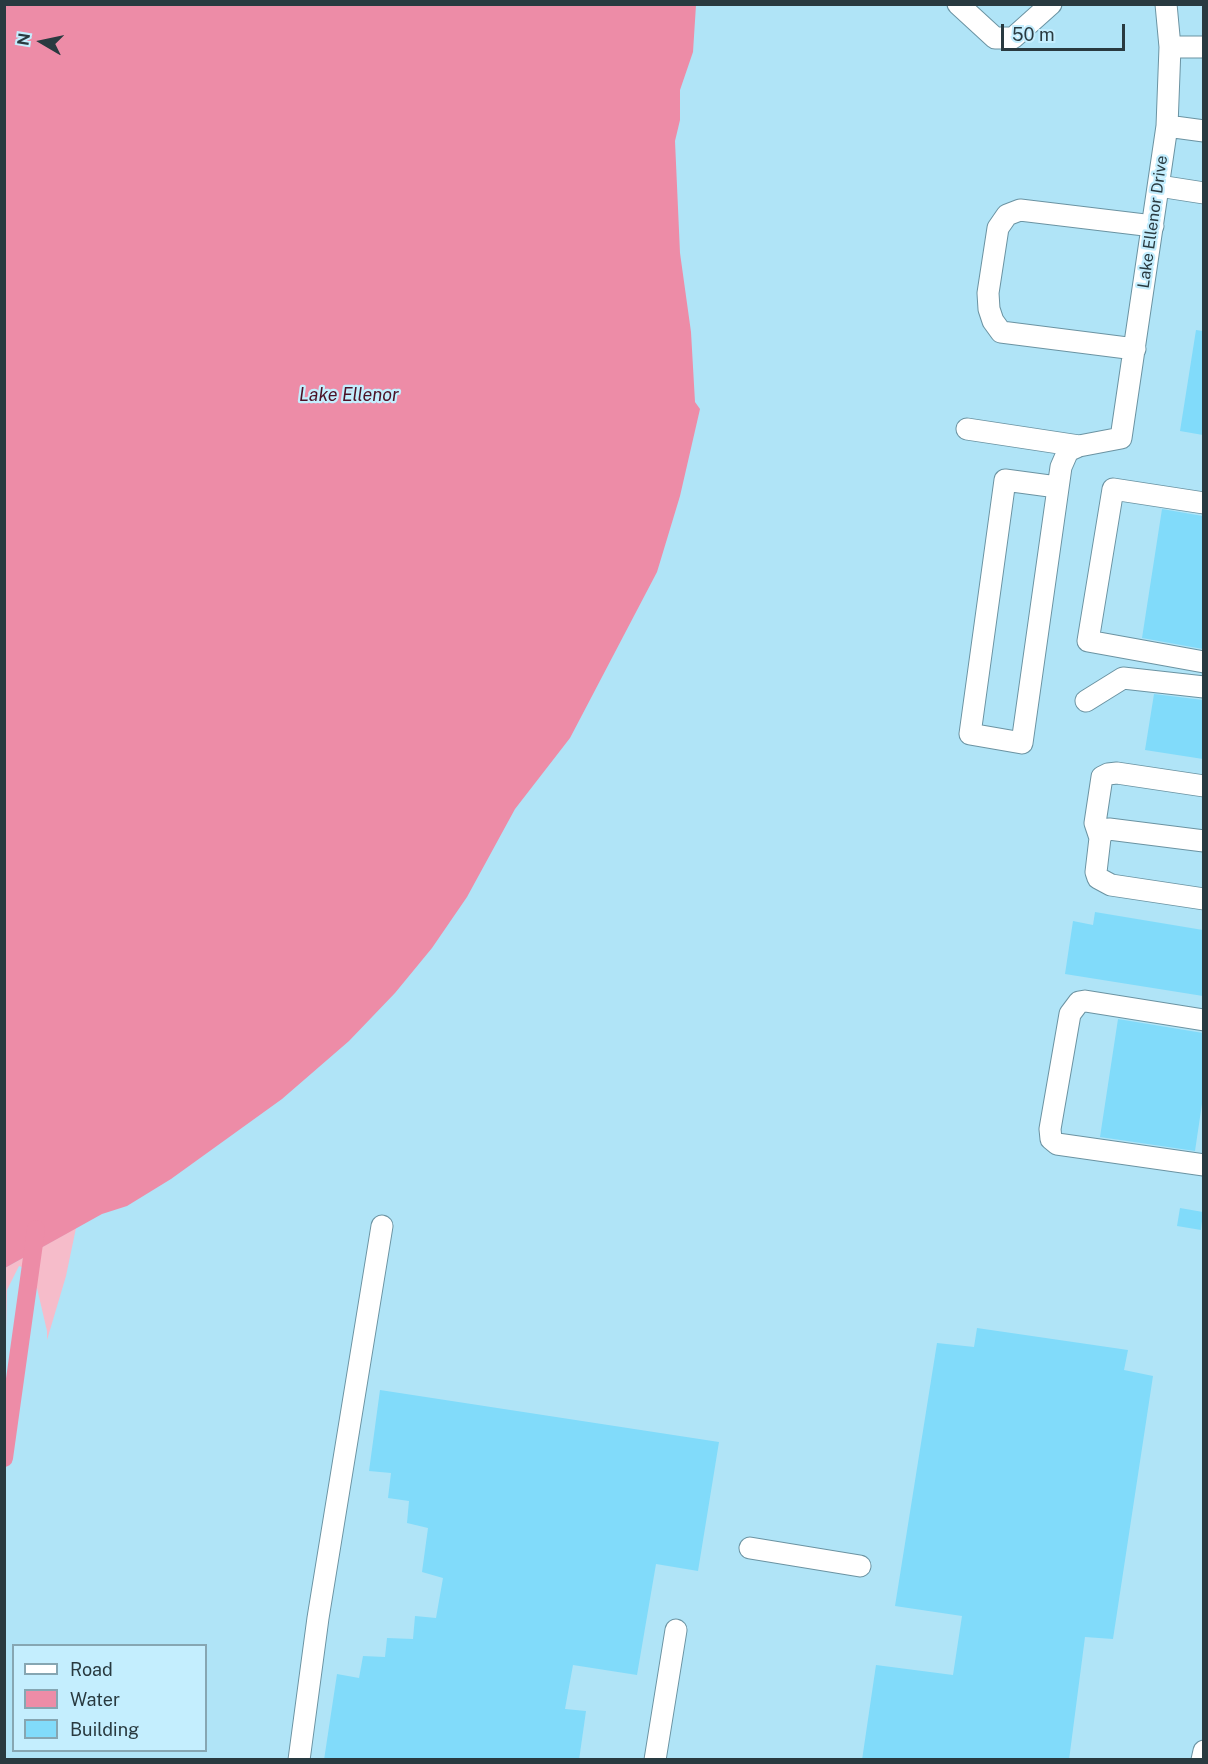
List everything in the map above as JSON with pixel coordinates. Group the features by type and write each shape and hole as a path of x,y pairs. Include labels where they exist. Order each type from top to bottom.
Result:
{"street":[{"path":"958,4 996,38 1013,38 1051,4"},
{"name":"Lake Ellenor Drive","path":"1079,446 1121,438 1167,126 1170,47 1166,4"},
{"path":"1170,47 1203,47"},
{"path":"1167,126 1203,131"},
{"path":"1159,186 1203,193"},
{"path":"1135,349 1001,332 993,321 989,309 988,293 998,228 1007,215 1020,210 1153,226"},
{"path":"967,429 1079,446"},
{"path":"1057,487 1005,480 970,734 1022,743 1057,487 1061,467 1068,451 1079,446"},
{"path":"1203,502 1113,489 1088,641 1203,662"},
{"path":"1086,701 1123,678 1203,687"},
{"path":"1100,838 1095,823 1102,777 1117,773 1203,786"},
{"path":"1203,842 1109,830 1103,832 1100,838 1096,872 1103,882 1111,885 1203,899"},
{"path":"1203,1020 1085,1001 1079,1002 1070,1014 1050,1129 1051,1139 1057,1144 1203,1165"},
{"path":"299,1760 318,1618 382,1226"},
{"path":"750,1548 861,1566"},
{"path":"655,1760 676,1630"},
{"path":"1202,1760 1203,1751"}],"shaded area":[{"path":"561,5 1203,5 1203,1759 5,1760 5,1192"},
{"path":"76,1228 66,1276 47,1340 33,1271 19,1266 7,1290 5,1375 5,1268"}],"water":[{"name":"Lake Ellenor","path":"5,4 696,5 693,52 680,90 680,120 675,141 680,253 691,332 695,402 700,409 680,496 657,572 570,738 515,809 467,897 432,948 395,993 349,1041 282,1099 171,1179 127,1206 102,1214 5,1268"}],"building":[{"path":"1196,330 1203,331 1203,435 1180,431"},
{"path":"1162,509 1203,516 1203,649 1142,638"},
{"path":"1154,694 1203,700 1203,759 1145,750"},
{"path":"1095,912 1203,930 1203,996 1065,974 1073,921 1093,925"},
{"path":"1118,1019 1203,1033 1203,1097 1195,1151 1100,1137"},
{"path":"1180,1208 1203,1212 1201,1230 1177,1226"},
{"path":"977,1328 1128,1350 1124,1370 1153,1376 1113,1639 1085,1637 1069,1760 862,1760 876,1665 953,1675 962,1616 895,1606 937,1343 974,1347"},
{"path":"380,1390 719,1442 698,1571 656,1564 637,1675 573,1665 565,1709 586,1711 579,1760 324,1760 337,1674 359,1678 363,1656 385,1657 387,1638 413,1639 415,1616 436,1618 443,1578 422,1572 428,1528 407,1523 409,1501 388,1498 391,1473 369,1471"}],"waterway":[{"path":"4,1458 36,1229"}]}
